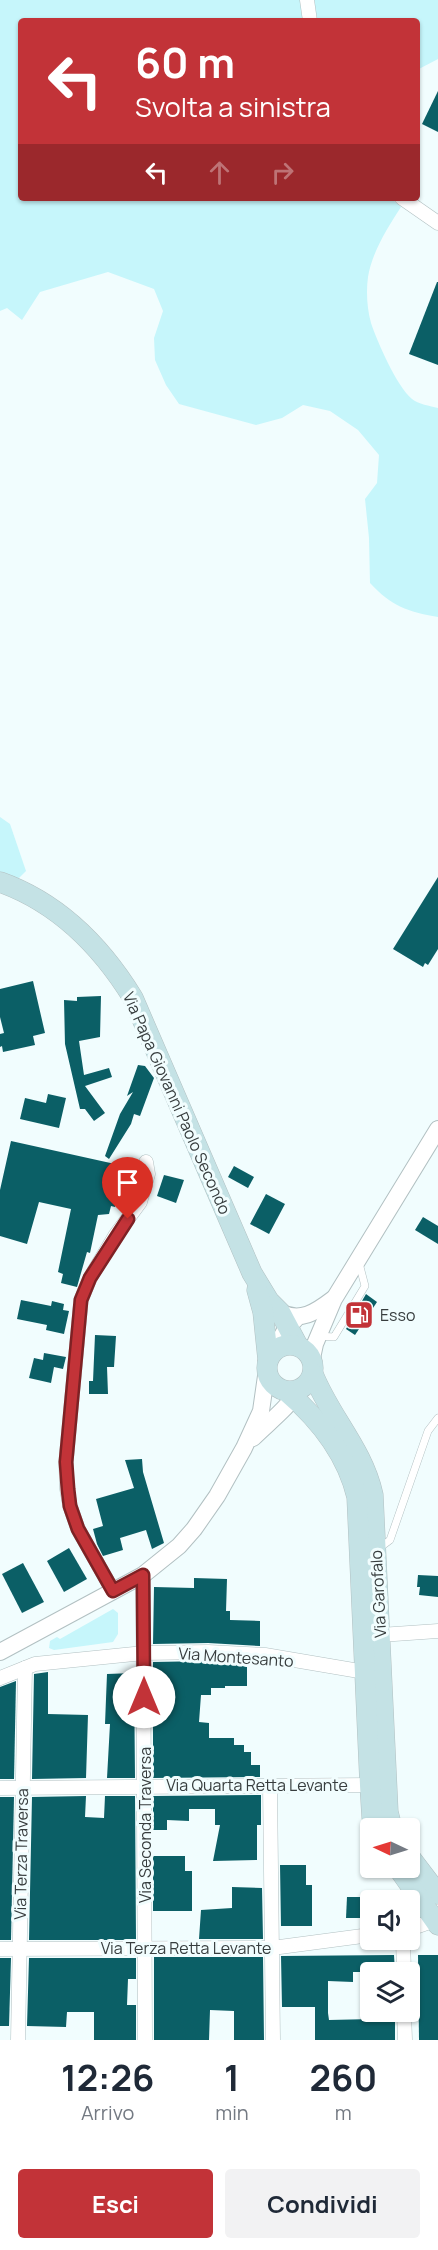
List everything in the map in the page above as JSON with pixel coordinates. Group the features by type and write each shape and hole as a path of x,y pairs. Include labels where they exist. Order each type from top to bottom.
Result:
{"main road":[{"name":"Via Papa Giovanni Paolo Secondo","path":"0,882 33,896 76,927 116,971 132,998 252,1273"},
{"path":"252,1273 269,1301 288,1319 301,1376"},
{"path":"252,1273 263,1312 273,1384 301,1376"},
{"path":"269,1360 280,1347 289,1344 301,1376"},
{"name":"Via Garofalo","path":"301,1376 315,1418 344,1460 357,1497 372,1818"},
{"name":"Via Garofalo","path":"301,1376 326,1403 356,1449 373,1495 390,1818"},
{"path":"420,1870 438,1893"},
{"path":"405,1878 437,1922"}],"street":[{"path":"307,0 310,18"},
{"path":"406,201 438,223"},
{"path":"244,1448 273,1417 301,1376 334,1299 438,1129"},
{"path":"113,1591 78,1529 70,1506 66,1462 67,1440 81,1300 90,1278 105,1253 140,1202 148,1174 146,1162"},
{"path":"0,1652 143,1575 179,1546 194,1530 217,1496 244,1448 261,1411 269,1360 288,1319 320,1309 334,1299"},
{"path":"273,1417 286,1413 315,1418"},
{"name":"Via Seconda Traversa","path":"143,1575 145,2040"},
{"path":"380,1635 438,1631"},
{"name":"Via Montesanto","path":"0,1678 35,1664 144,1653 208,1652 265,1655 365,1671"},
{"name":"Via Terza Traversa","path":"18,2040 25,1668"},
{"path":"270,1785 273,2040"},
{"name":"Via Quarta Retta Levante","path":"0,1788 369,1785"},
{"path":"420,1926 437,1922"},
{"name":"Via Terza Retta Levante","path":"0,1949 272,1948 360,1936"},
{"path":"405,2022 405,2040"}],"lane":[{"path":"318,1336 334,1337 364,1286 358,1259"},
{"path":"376,1551 390,1540 428,1431 438,1418"}],"shaded area":[{"path":"0,0 301,0 304,18 18,18 18,201 394,201 401,207 373,258 368,277 368,306 378,341 400,385 415,401 438,408 438,617 418,613 393,603 370,583 365,499 377,483 379,455 358,430 330,411 303,405 282,418 256,425 179,404 166,385 155,360 154,338 163,311 154,289 108,272 40,292 22,320 7,308 0,311"},
{"path":"314,0 438,0 438,59 420,68 420,18 317,18"},
{"path":"0,817 10,824 26,871 19,878 13,878 0,872"},
{"path":"113,1609 118,1613 118,1634 113,1642 54,1650 49,1648 50,1641 57,1637 60,1639"}],"building":[{"path":"438,91 438,132 422,124"},
{"path":"438,282 438,365 409,354"},
{"path":"438,877 438,949 428,965 425,963 423,967 393,949"},
{"path":"33,981 45,1033 33,1036 35,1045 3,1052 2,1046 0,1047 0,1034 4,1033 0,1017 0,989"},
{"path":"101,996 100,1037 79,1041 84,1075 109,1068 112,1077 85,1086 105,1113 94,1121 85,1109 80,1109 65,1044 64,1000 77,1001 77,997"},
{"path":"138,1065 145,1066 154,1078 140,1116 134,1114 131,1124 109,1159 105,1156 120,1114 133,1092 127,1096"},
{"path":"48,1094 66,1098 59,1128 20,1119 25,1098 46,1103"},
{"path":"11,1141 124,1166 115,1207 111,1206 109,1214 98,1215 90,1253 87,1252 77,1287 61,1283 63,1274 58,1272 71,1209 39,1202 27,1244 0,1236 0,1190"},
{"path":"234,1166 254,1177 248,1188 228,1177"},
{"path":"164,1175 184,1180 176,1203 157,1196"},
{"path":"266,1194 285,1204 269,1234 250,1224"},
{"path":"423,1217 438,1226 438,1244 415,1230"},
{"path":"366,1294 377,1302 355,1335 346,1329"},
{"path":"21,1300 51,1306 52,1301 64,1304 63,1310 69,1311 64,1334 46,1330 47,1325 17,1319"},
{"path":"95,1335 116,1336 114,1367 107,1367 108,1394 89,1394 89,1381 93,1381"},
{"path":"44,1353 66,1357 63,1369 54,1367 51,1383 29,1378 34,1358 43,1360"},
{"path":"142,1459 143,1472 164,1543 152,1549 146,1530 120,1538 123,1550 103,1556 93,1529 103,1526 96,1499 134,1488 125,1460"},
{"path":"69,1548 87,1579 64,1592 47,1561"},
{"path":"23,1563 44,1602 22,1613 2,1574"},
{"path":"418,1575 438,1576 438,1597 419,1595"},
{"path":"194,1578 227,1579 226,1611 230,1611 230,1620 260,1621 260,1646 208,1643 153,1644 154,1587 194,1588"},
{"path":"153,1662 247,1663 247,1686 211,1688 211,1695 201,1695 199,1722 209,1723 209,1738 234,1738 234,1745 244,1745 244,1752 251,1752 251,1765 260,1765 260,1777 153,1778"},
{"path":"48,1672 48,1714 88,1715 86,1778 32,1779 34,1674"},
{"path":"134,1673 135,1778 107,1778 110,1724 105,1724 107,1674"},
{"path":"16,1681 14,1779 0,1779 0,1687"},
{"path":"261,1795 261,1825 257,1825 257,1860 213,1861 220,1825 215,1825 215,1809 189,1809 189,1821 167,1820 167,1830 153,1830 153,1796"},
{"path":"86,1796 85,1817 104,1818 105,1796 135,1796 136,1940 29,1940 32,1797"},
{"path":"0,1797 14,1797 11,1940 0,1940"},
{"path":"153,1856 185,1856 185,1871 192,1871 192,1911 153,1911"},
{"path":"280,1865 306,1865 306,1885 312,1885 312,1926 281,1926"},
{"path":"232,1887 262,1888 263,1939 199,1939 201,1910 232,1908"},
{"path":"347,1897 360,1897 360,1918 346,1918"},
{"path":"394,1955 394,1962 360,1962 360,1972 353,1972 353,1982 328,1981 328,2013 329,2020 395,2022 395,2040 315,2040 315,2007 282,2007 281,1956"},
{"path":"418,1955 438,1955 438,2040 419,2040 420,1962 418,1962"},
{"path":"154,1957 263,1957 264,2040 234,2040 234,2011 210,2010 209,2040 154,2040"},
{"path":"0,1958 11,1958 9,2026 0,2026"},
{"path":"29,1958 136,1958 136,1979 128,1979 127,2005 136,2005 136,2040 94,2040 94,2012 67,2012 66,2027 27,2026"}],"place":[{"name":"Esso","path":"359,1315"}],"route":[{"path":"128,1219 90,1278 78,1311 66,1462 70,1506 78,1529 113,1591 143,1575 144,1697"}]}
